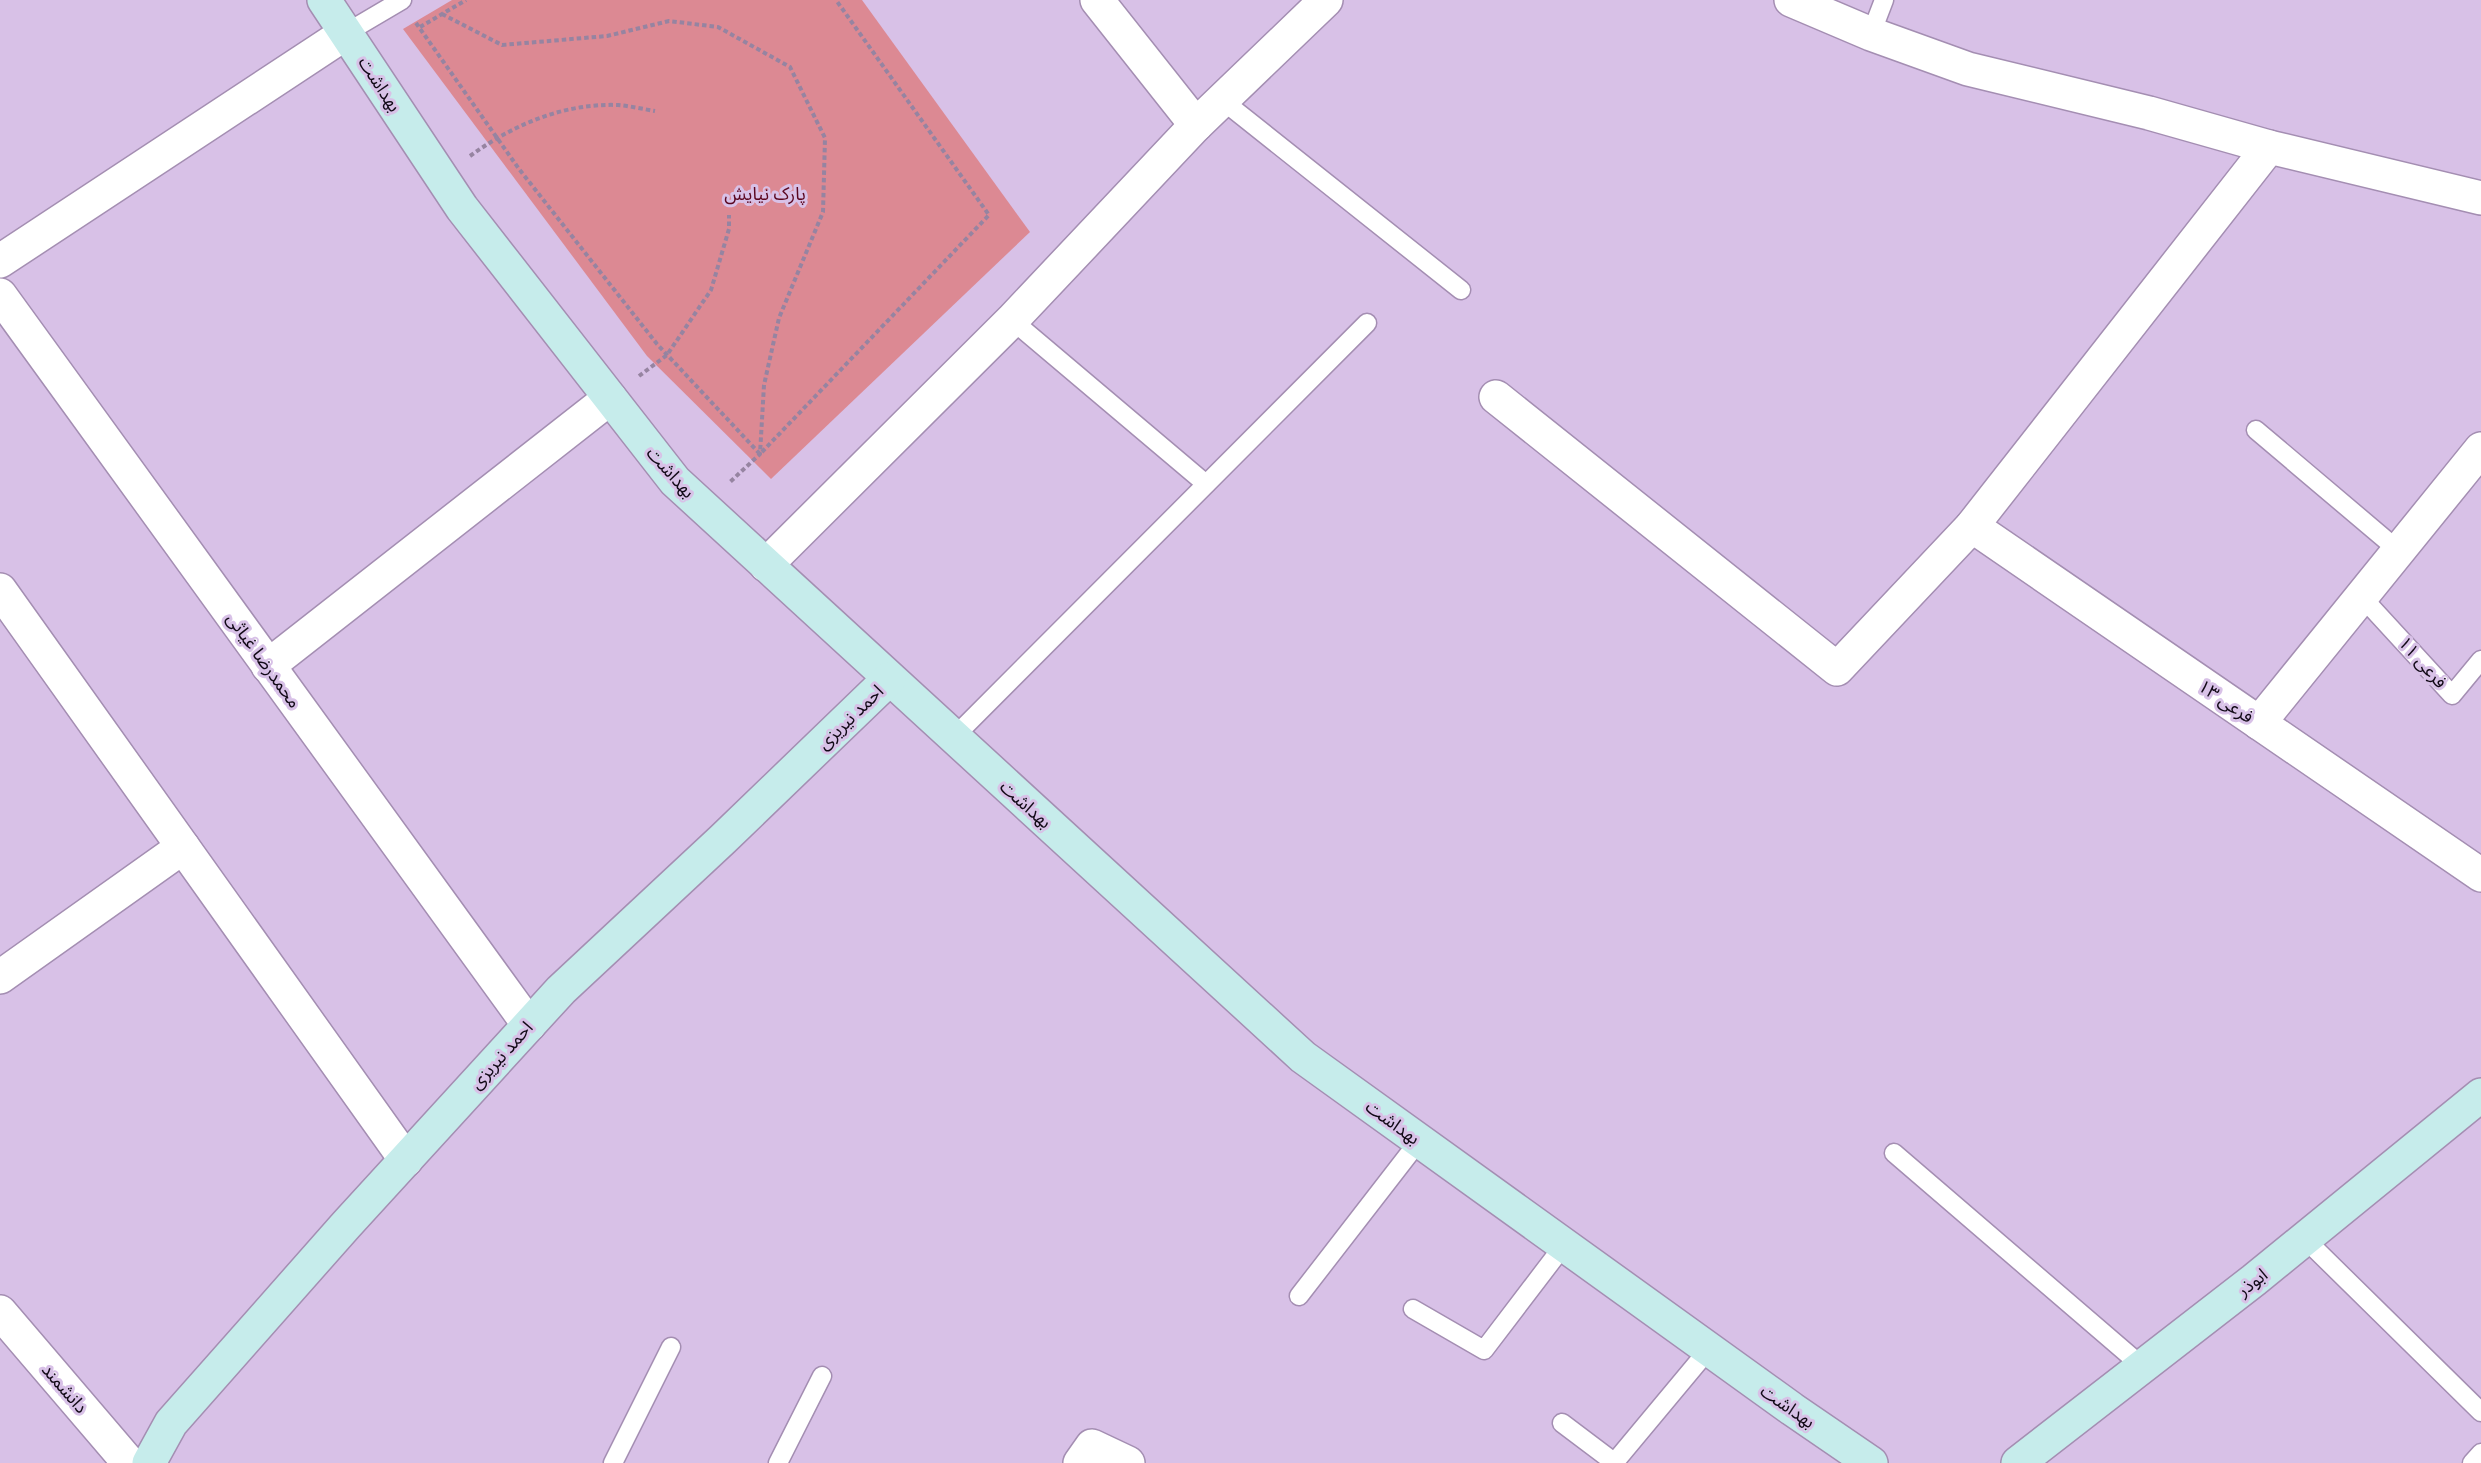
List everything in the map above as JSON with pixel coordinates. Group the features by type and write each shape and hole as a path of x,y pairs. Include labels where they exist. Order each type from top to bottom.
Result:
{"street":[{"name":"بهداشت","path":"324,0 462,208 675,481 1303,1057 1792,1410 1871,1463"},
{"path":"1097,0 1196,125"},
{"path":"766,565 1012,320 1196,125 1326,0"},
{"path":"1791,0 1871,34 1968,69 2149,112 2269,147 2481,198"},
{"path":"0,261 346,33"},
{"path":"1496,397 1837,669 1972,526 2269,147"},
{"name":"محمدرضا غیاثی","path":"0,294 529,1025"},
{"path":"268,666 610,398"},
{"path":"2259,723 2481,449"},
{"name":"فرعی ۱۳","path":"1972,526 2481,875"},
{"path":"0,590 406,1160"},
{"name":"احمد نیریزی","path":"149,1463 171,1423 561,990 723,839 889,679"},
{"path":"0,977 183,847"},
{"name":"ابوذر","path":"2018,1463 2306,1239 2481,1095"},
{"name":"دانشمند","path":"0,1312 129,1463"},
{"path":"1086,1454 1128,1463"}],"lane":[{"path":"346,33 402,0"},
{"path":"1871,34 1884,0"},
{"path":"1222,100 1461,290"},
{"path":"1012,320 1206,484"},
{"path":"953,738 1367,323"},
{"path":"2256,430 2399,551"},
{"name":"فرعی ۱۱","path":"2362,597 2452,695 2481,660"},
{"path":"1299,1296 1419,1141"},
{"path":"1894,1153 2143,1367"},
{"path":"2306,1239 2481,1412"},
{"path":"1413,1309 1484,1350 1564,1245"},
{"path":"613,1463 671,1347"},
{"path":"1562,1423 1615,1463 1709,1349"},
{"path":"778,1463 822,1376"},
{"path":"2472,1463 2481,1452"}],"path":[{"path":"466,0 420,27 519,169 668,356 760,454"},
{"path":"760,454 990,215 836,0"},
{"path":"442,14 502,45 607,36 669,21 718,27 790,67 825,138 823,212 779,318 764,385 760,454"},
{"path":"441,177 496,137 555,111 617,105 655,111"},
{"path":"610,398 668,356 711,290 729,229 729,215"}],"green space":[{"name":"پارک نیایش","path":"452,0 862,0 1030,232 771,479 647,356 403,29"}]}
